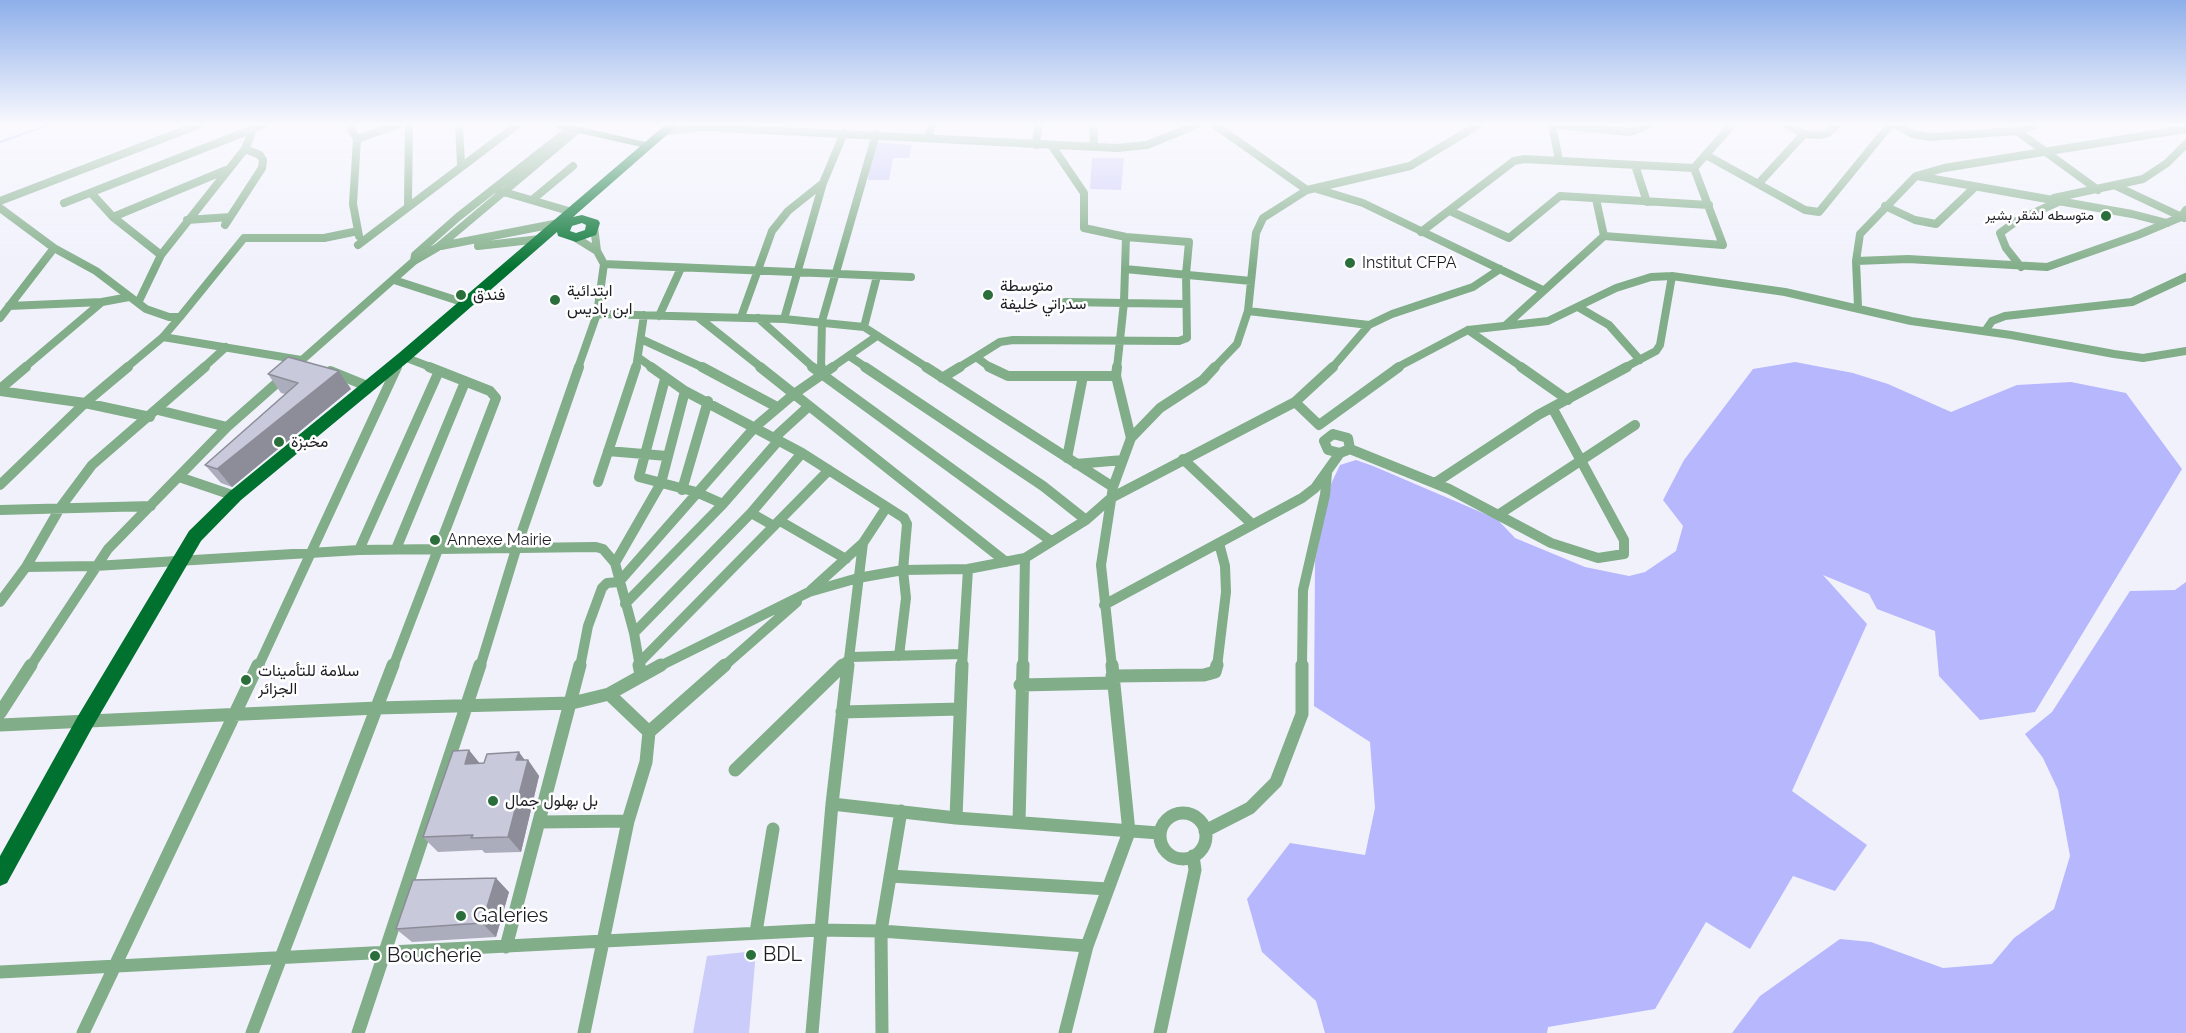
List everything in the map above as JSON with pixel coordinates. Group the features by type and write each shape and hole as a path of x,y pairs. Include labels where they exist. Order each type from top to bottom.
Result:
{"main road":[{"path":"0,876 85,722 195,536 235,496 402,359 540,239 568,227 599,188 615,173"},
{"path":"568,227 586,235 594,224 599,188"}],"street":[{"path":"0,201 72,173"},
{"path":"64,203 143,173"},
{"path":"113,217 219,173"},
{"path":"138,303 161,255 224,173"},
{"path":"187,220 227,221 257,173"},
{"path":"355,173 353,204 359,243 449,173"},
{"path":"408,173 408,204"},
{"path":"0,713 95,566 151,506 227,427 394,280 415,258 519,173"},
{"path":"532,200 564,173"},
{"path":"784,319 826,173"},
{"path":"821,375 822,321 865,173"},
{"path":"942,378 1000,342 1119,338 1184,340 1188,335 1186,274 1189,242 1126,237 1084,228 1084,192 1071,173"},
{"path":"1287,173 1310,189 1364,203 1543,290"},
{"path":"1065,1033 1087,946 1129,832 1104,605 1101,555 1112,492 1131,438 1152,416 1203,380 1237,344 1248,311 1259,223 1276,208 1310,189 1381,173"},
{"path":"1421,232 1498,173"},
{"path":"1638,173 1647,202"},
{"path":"1506,325 1604,236 1723,245 1696,173"},
{"path":"1740,173 1805,210 1819,212 1851,173"},
{"path":"1759,183 1768,173"},
{"path":"1858,307 1856,261 1860,234 1917,176 1926,173"},
{"path":"2075,173 2098,190"},
{"path":"2047,200 2116,186 2143,179 2154,173"},
{"path":"1917,176 2132,214 2167,223"},
{"path":"741,317 768,239 788,211 823,183"},
{"path":"2116,186 2184,215"},
{"path":"1885,206 1915,220 1936,224 1975,187"},
{"path":"498,190 532,200 597,251"},
{"path":"438,247 498,190"},
{"path":"92,194 113,217 161,255"},
{"path":"1450,211 1509,238 1560,196 1709,205"},
{"path":"1596,199 1604,236"},
{"path":"2021,267 2006,248 2000,233 2018,220 2058,202"},
{"path":"0,208 54,248 96,271 138,303 169,317 180,318"},
{"path":"1856,261 1925,260 2021,267 2054,265 2184,215"},
{"path":"358,1033 468,705 517,546 597,315 604,264 597,251 594,224"},
{"path":"425,251 518,230 568,227"},
{"path":"511,240 518,230"},
{"path":"0,485 85,403 163,337 243,238 324,238 358,231"},
{"path":"1126,237 1124,303 1116,376 1131,438"},
{"path":"425,251 511,240 540,239"},
{"path":"0,318 54,248"},
{"path":"604,264 911,277"},
{"path":"659,316 681,268"},
{"path":"1125,269 1251,281"},
{"path":"0,725 377,708 572,703 609,694 641,675 809,592 858,578 903,570 968,569 1025,558 1086,520 1112,492 1295,402 1341,360 1369,325 1392,314 1484,282 1500,269"},
{"path":"864,327 877,276"},
{"path":"1435,483 1538,415 1656,351 1660,345 1672,276"},
{"path":"1318,425 1383,376 1449,338 1468,330 1548,321 1628,283 1672,276 1765,288 1858,307 1911,321 2143,358 2186,351"},
{"path":"1985,331 1992,321 2005,316 2132,302 2186,278"},
{"path":"394,280 465,303"},
{"path":"9,306 102,302 129,297"},
{"path":"0,390 102,302"},
{"path":"1065,302 1186,304"},
{"path":"1578,307 1609,325 1640,360"},
{"path":"1248,311 1369,325"},
{"path":"597,315 741,317 822,321 864,327 1072,461 1112,492"},
{"path":"598,482 639,358 643,340 644,315"},
{"path":"699,318 1006,562"},
{"path":"758,318 821,375 1051,541"},
{"path":"1468,330 1568,400"},
{"path":"506,947 572,703 595,604 604,586 608,583 619,582 755,427 794,394 877,336"},
{"path":"163,337 226,346 313,364"},
{"path":"643,340 698,365 777,407"},
{"path":"0,602 26,567 60,508 92,465 154,413 226,346"},
{"path":"849,356 1043,486 1086,520"},
{"path":"976,357 1001,375 1116,376"},
{"path":"639,358 665,379 802,453 904,518 907,524 903,570 906,598 899,656"},
{"path":"82,1033 312,553 402,359 490,391 495,398 252,1033"},
{"path":"324,369 367,386"},
{"path":"358,550 439,371"},
{"path":"1072,461 1083,376"},
{"path":"665,379 643,454 639,477 696,492 723,504"},
{"path":"396,549 465,381"},
{"path":"0,390 154,413 227,427"},
{"path":"615,562 661,483 685,391"},
{"path":"682,490 708,401"},
{"path":"1104,605 1302,498 1315,488 1350,442 1343,436 1329,436 1295,402"},
{"path":"625,604 723,504 808,406"},
{"path":"1329,436 1324,441 1326,447 1345,451 1435,483 1526,532 1580,553 1606,558 1624,554 1624,540 1553,408"},
{"path":"1498,515 1635,425"},
{"path":"608,451 667,456"},
{"path":"634,633 751,513 802,453"},
{"path":"1182,459 1252,524"},
{"path":"1072,461 1123,460"},
{"path":"639,663 829,470"},
{"path":"1205,831 1250,808 1276,782 1302,714 1303,590 1325,495 1327,473"},
{"path":"179,477 235,496"},
{"path":"0,510 151,506"},
{"path":"584,1033 605,942 628,821 646,762 649,732 863,543 886,508"},
{"path":"751,513 846,559"},
{"path":"812,1033 819,930 832,804 863,543"},
{"path":"1020,685 1204,675 1215,672 1226,592 1225,566 1219,543"},
{"path":"26,567 95,566 358,550 517,546 596,547 603,549 615,562 634,633 641,675"},
{"path":"1019,822 1020,685 1025,558"},
{"path":"956,818 962,654 968,569"},
{"path":"735,770 851,657 962,654"},
{"path":"609,694 649,732"},
{"path":"842,712 960,709"},
{"path":"832,804 956,818 1159,833"},
{"path":"882,1033 881,931 901,811"},
{"path":"1184,814 1197,819 1205,831 1204,846 1193,856 1177,857 1169,854 1163,848 1159,833 1164,821 1184,814"},
{"path":"540,822 628,821"},
{"path":"756,932 772,829"},
{"path":"1160,1033 1195,870 1193,856"},
{"path":"890,876 1108,890"},
{"path":"0,972 280,958 384,950 458,951 819,930 881,931 1087,946"}],"shaded area":[{"path":"869,173 890,173 889,180 868,180"},
{"path":"1091,173 1123,173 1121,190 1090,189"},
{"path":"1795,362 1853,373 1888,384 1951,412 2017,385 2071,382 2126,393 2182,469 2035,712 1980,720 1939,676 1935,631 1877,609 1869,594 1823,575 1867,624 1792,791 1867,845 1835,891 1793,876 1750,949 1706,922 1655,1009 1548,1027 1547,1033 1325,1033 1316,1001 1262,952 1247,899 1290,843 1365,855 1375,808 1370,742 1314,706 1315,561 1331,484 1340,465 1356,460 1373,466 1497,519 1515,538 1585,567 1629,576 1645,572 1676,551 1683,526 1663,500 1684,460 1753,369"},
{"path":"2186,582 2186,1033 1732,1033 1760,996 1840,939 1871,942 1943,968 1992,964 2014,938 2054,909 2070,856 2058,790 2043,758 2025,734 2052,712 2130,591 2175,590"},
{"path":"756,951 749,1033 693,1033 707,956"}],"building":[{"path":"288,357 339,371 217,469 205,465 298,383 268,374"},
{"name":"بل بهلول جمال","path":"469,750 465,764 484,763 487,754 519,752 516,760 528,760 508,837 471,838 473,835 423,837 453,751"},
{"path":"496,878 482,923 396,929 413,880"}],"place":[{"name":"متوسطه لشقر بشير","path":"2106,216"},
{"name":"Institut CFPA","path":"1350,263"},
{"name":"فندق","path":"461,295"},
{"name":"متوسطة سدراتي خليفة","path":"988,295"},
{"name":"ابتدائية ابن باديس","path":"555,300"},
{"name":"مخبزة","path":"279,442"},
{"name":"Annexe Mairie","path":"435,540"},
{"name":"سلامة للتأمينات الجزائر","path":"246,680"},
{"name":"بل بهلول جمال","path":"493,801"},
{"name":"Galeries","path":"461,916"},
{"name":"BDL","path":"751,955"},
{"name":"Boucherie","path":"375,956"}]}
